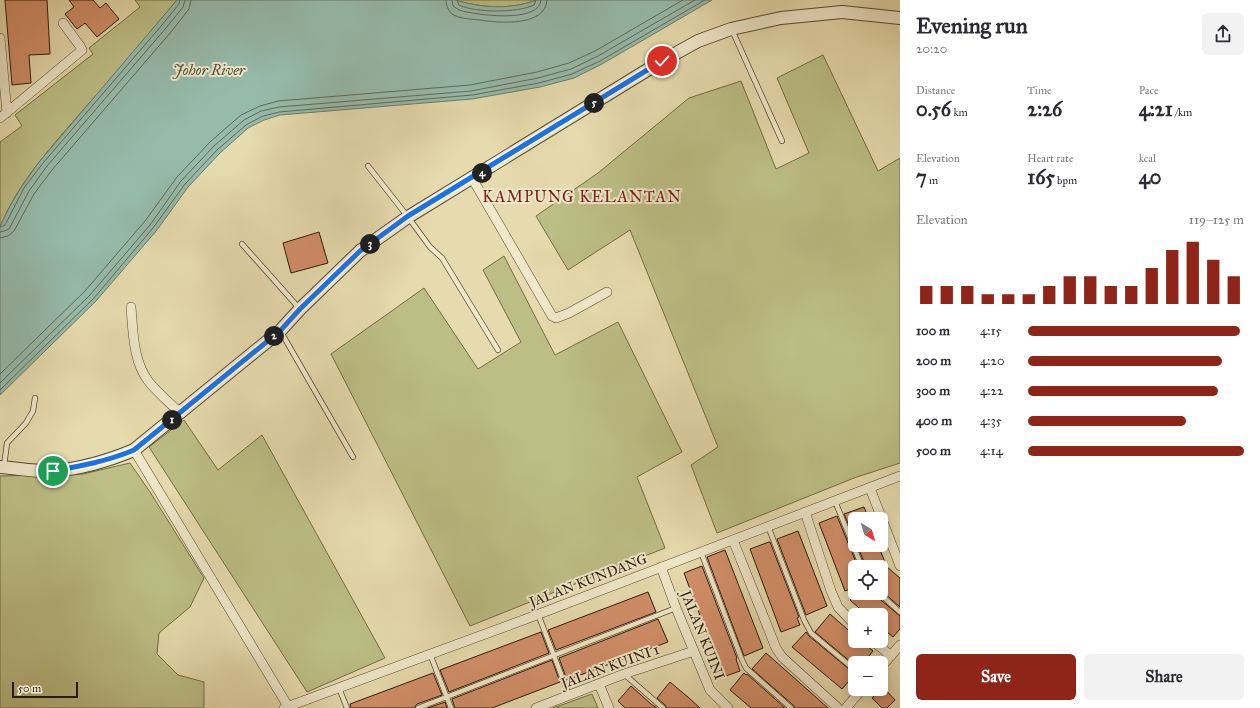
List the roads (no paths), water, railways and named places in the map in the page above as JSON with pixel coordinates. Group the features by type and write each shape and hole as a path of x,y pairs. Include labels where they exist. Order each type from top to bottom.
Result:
{"street":[{"path":"2,468 53,471 118,457 134,450 280,331 300,309 360,251 408,216 662,61 698,41 731,29 782,18 842,12 900,18"},
{"path":"3,115 82,50 63,23"},
{"path":"0,38 3,115"},
{"path":"472,178 552,316 556,318 569,313 607,292"},
{"path":"132,307 134,344 141,369 148,381 180,413"},
{"path":"134,450 287,708"},
{"name":"JALAN KUNDANG","path":"287,708 900,476"},
{"path":"870,488 900,566"},
{"path":"805,512 831,591 838,607 848,618"},
{"path":"733,540 776,648 782,657 838,708"},
{"name":"JALAN KUINI","path":"661,567 676,608 710,690 728,708"},
{"path":"888,658 900,646"},
{"path":"881,648 890,656"},
{"name":"JALAN KUINI 1","path":"536,708 624,674 694,651"},
{"path":"599,684 609,708"},
{"path":"846,708 856,696"}],"lane":[{"path":"731,29 782,141"},
{"path":"368,166 408,216 430,247 442,258 498,350"},
{"path":"242,244 300,309"},
{"path":"280,331 353,457"},
{"path":"2,468 7,443 26,423 32,411 35,398"},
{"path":"835,501 859,560"},
{"path":"768,526 804,620 811,633 848,664"},
{"path":"701,552 746,668 791,708"},
{"path":"887,600 900,612"},
{"path":"418,708 676,608"},
{"path":"538,614 569,695"},
{"path":"430,654 451,708"},
{"path":"624,674 663,708"},
{"path":"339,688 347,708"}],"water":[{"name":"Johor River","path":"177,0 455,0 475,5 506,7 537,0 712,0 602,64 574,78 540,87 472,99 280,115 264,120 248,128 220,153 188,187 157,230 96,301 0,395 0,227 4,218 28,177 40,161"}],"district":[{"name":"KAMPUNG KELANTAN","path":"582,196"}]}
